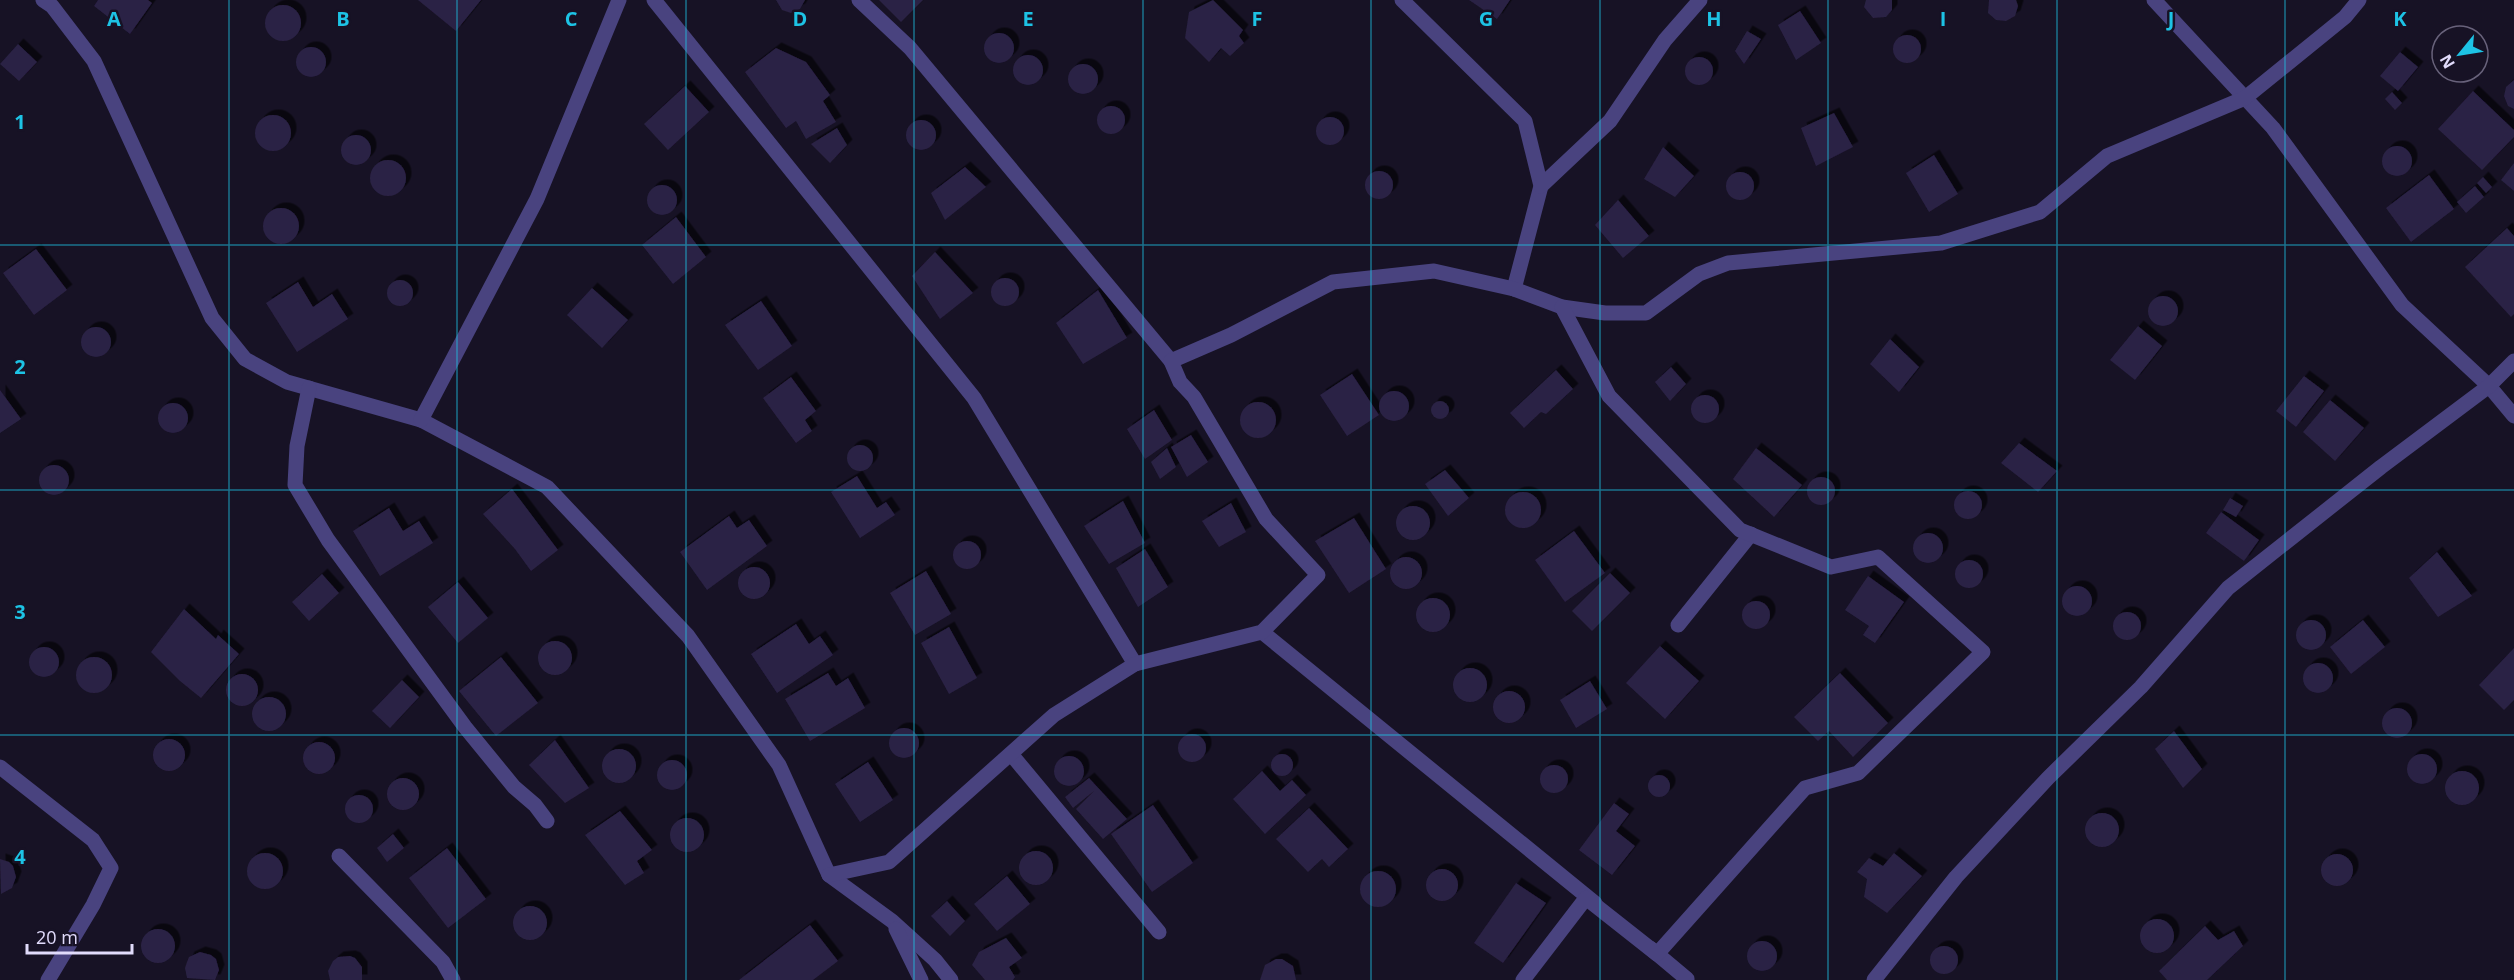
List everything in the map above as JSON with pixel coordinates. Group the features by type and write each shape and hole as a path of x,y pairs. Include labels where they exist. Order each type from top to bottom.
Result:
{"street":[{"path":"43,0 52,6 94,61 212,318 244,359 287,382 421,420 547,487 688,636 778,765 829,875 892,921 935,960 951,980"},
{"path":"421,420 537,199 619,0"},
{"path":"654,0 974,398 1134,664"},
{"path":"829,875 889,862 1054,715 1134,664 1262,632 1318,575 1266,519 1194,397 1180,382 1171,361 910,48 859,0"},
{"path":"1402,0 1525,121 1541,186 1514,289"},
{"path":"1541,186 1610,121 1665,40 1700,0"},
{"path":"2154,0 2296,158 2402,305 2488,386 2514,416"},
{"path":"1171,361 1231,335 1333,282 1434,271 1514,289 1562,307 1605,313 1646,313 1699,274 1728,263 1941,243 2040,212 2107,156 2245,99 2345,16 2359,0"},
{"path":"1562,307 1608,396 1740,530 1831,567 1878,557 1983,652 1858,773 1805,788 1657,954"},
{"path":"1874,980 1956,877 2048,778 2141,687 2228,588 2488,386 2514,361"},
{"path":"309,388 297,446 295,485 328,540 465,727 514,787 535,805 547,821"},
{"path":"1678,625 1751,534"},
{"path":"1262,632 1687,980"},
{"path":"1011,754 1159,932"},
{"path":"0,767 93,840 111,868 93,905 48,980"},
{"path":"339,856 443,962 453,980"},
{"path":"1522,980 1586,898 1657,954"},
{"path":"892,921 921,980"}],"building":[{"path":"98,0 148,0 152,3 130,34 94,6"},
{"path":"418,0 481,0 456,31"},
{"path":"776,0 805,0 800,9 791,13 782,10"},
{"path":"879,0 923,0 901,22"},
{"path":"1213,0 1243,30 1239,36 1244,43 1230,56 1221,48 1209,62 1185,38 1189,12"},
{"path":"1469,0 1510,0 1497,19"},
{"path":"1866,0 1892,0 1892,10 1886,17 1873,18 1864,7"},
{"path":"1989,0 2016,0 2018,6 2015,16 2006,21 1996,20 1988,13"},
{"path":"283,5 296,10 301,23 296,36 283,41 270,36 265,23 270,10"},
{"path":"1800,11 1821,43 1796,60 1778,25"},
{"path":"1747,31 1761,39 1744,64 1735,51"},
{"path":"999,33 1010,37 1014,48 1010,59 999,63 988,59 984,48 988,37"},
{"path":"1907,35 1917,39 1921,49 1917,59 1907,63 1897,59 1893,49 1897,39"},
{"path":"18,44 37,62 19,81 0,64"},
{"path":"311,47 322,51 326,62 322,73 311,77 300,73 296,62 300,51"},
{"path":"776,48 806,62 830,95 823,101 836,122 806,139 796,121 786,128 745,72"},
{"path":"2400,52 2418,67 2398,91 2380,76"},
{"path":"1028,55 1039,59 1043,70 1039,81 1028,85 1017,81 1013,70 1017,59"},
{"path":"1699,57 1709,61 1713,71 1709,81 1699,85 1689,81 1685,71 1689,61"},
{"path":"1083,64 1094,68 1098,79 1094,90 1083,94 1072,90 1068,79 1072,68"},
{"path":"2514,80 2514,109 2508,106 2504,96 2506,87"},
{"path":"685,86 709,112 668,150 644,124"},
{"path":"2473,91 2514,130 2514,137 2482,170 2438,129"},
{"path":"2392,92 2402,103 2395,110 2385,99"},
{"path":"1111,106 1121,110 1125,120 1121,130 1111,134 1101,130 1097,120 1101,110"},
{"path":"1834,113 1853,147 1816,166 1801,128"},
{"path":"273,115 285,121 291,133 285,145 273,151 261,145 255,133 261,121"},
{"path":"1330,117 1340,121 1344,131 1340,141 1330,145 1320,141 1316,131 1320,121"},
{"path":"921,120 932,124 936,135 932,146 921,150 910,146 906,135 910,124"},
{"path":"837,128 847,145 830,163 811,144"},
{"path":"356,135 367,139 371,150 367,161 356,165 345,161 341,150 345,139"},
{"path":"2397,146 2408,150 2412,161 2408,172 2397,176 2386,172 2382,161 2386,150"},
{"path":"1663,147 1694,176 1675,197 1644,179"},
{"path":"1934,155 1958,194 1929,212 1906,173"},
{"path":"388,160 401,165 406,178 401,191 388,196 375,191 370,178 375,165"},
{"path":"2514,163 2514,191 2501,180"},
{"path":"965,167 986,187 945,220 931,193"},
{"path":"1379,171 1389,175 1393,185 1389,195 1379,199 1369,195 1365,185 1369,175"},
{"path":"1740,172 1750,176 1754,186 1750,196 1740,200 1730,196 1726,186 1730,176"},
{"path":"2429,175 2454,209 2411,242 2386,208"},
{"path":"2483,177 2492,187 2486,193 2477,183"},
{"path":"662,185 673,189 677,200 673,211 662,215 651,211 647,200 651,189"},
{"path":"2475,186 2484,197 2466,213 2457,202"},
{"path":"1618,200 1649,236 1623,258 1595,225"},
{"path":"281,208 294,213 299,226 294,239 281,244 268,239 263,226 268,213"},
{"path":"676,217 706,257 673,284 642,245"},
{"path":"2507,228 2514,236 2514,314 2511,317 2465,267"},
{"path":"36,249 67,290 34,315 3,273"},
{"path":"935,252 973,293 940,319 912,276"},
{"path":"1005,278 1015,282 1019,292 1015,302 1005,306 995,302 991,292 995,282"},
{"path":"400,280 409,284 413,293 409,302 400,306 391,302 387,293 391,284"},
{"path":"298,282 313,307 332,294 348,319 297,352 266,303"},
{"path":"592,288 628,320 602,348 567,315"},
{"path":"1098,290 1127,338 1083,364 1056,323"},
{"path":"2163,296 2174,300 2178,311 2174,322 2163,326 2152,322 2148,311 2152,300"},
{"path":"761,301 792,346 758,370 725,325"},
{"path":"2138,326 2162,346 2135,380 2110,360"},
{"path":"96,327 107,331 111,342 107,353 96,357 85,353 81,342 85,331"},
{"path":"1890,339 1919,367 1899,392 1870,364"},
{"path":"1671,367 1686,384 1670,401 1655,382"},
{"path":"1556,370 1573,389 1546,414 1541,412 1524,428 1510,413"},
{"path":"1352,374 1379,415 1347,436 1320,395"},
{"path":"2304,376 2324,391 2296,427 2276,411"},
{"path":"791,377 816,411 805,420 812,431 796,443 763,398"},
{"path":"0,390 21,419 0,433"},
{"path":"1394,391 1405,395 1409,406 1405,417 1394,421 1383,417 1379,406 1383,395"},
{"path":"1705,395 1715,399 1719,409 1715,419 1705,423 1695,419 1691,409 1695,399"},
{"path":"2330,400 2364,428 2335,461 2303,432"},
{"path":"1440,401 1446,404 1449,410 1446,416 1440,419 1434,416 1431,410 1434,404"},
{"path":"1258,402 1271,407 1276,420 1271,433 1258,438 1245,433 1240,420 1245,407"},
{"path":"173,403 184,407 188,418 184,429 173,433 162,429 158,418 162,407"},
{"path":"1154,410 1172,440 1145,459 1127,429"},
{"path":"1191,435 1208,462 1187,477 1171,447"},
{"path":"2019,443 2057,471 2038,492 2001,463"},
{"path":"860,445 869,449 873,458 869,467 860,471 851,467 847,458 851,449"},
{"path":"1167,448 1176,467 1160,479 1151,462"},
{"path":"1756,448 1802,485 1774,517 1733,479"},
{"path":"54,465 65,469 69,480 65,491 54,495 43,491 39,480 43,469"},
{"path":"1445,470 1469,498 1448,516 1425,484"},
{"path":"857,476 877,508 886,502 895,515 860,538 831,492"},
{"path":"1821,477 1831,481 1835,491 1831,501 1821,505 1811,501 1807,491 1811,481"},
{"path":"512,489 558,550 531,571 515,549 483,514"},
{"path":"1968,491 1978,495 1982,505 1978,515 1968,519 1958,515 1954,505 1958,495"},
{"path":"1523,492 1536,497 1541,510 1536,523 1523,528 1510,523 1505,510 1510,497"},
{"path":"2230,498 2243,506 2236,517 2223,510"},
{"path":"1123,501 1145,543 1109,564 1084,526"},
{"path":"1231,503 1246,532 1219,547 1202,521"},
{"path":"1413,506 1425,511 1430,523 1425,535 1413,540 1401,535 1396,523 1401,511"},
{"path":"389,508 403,531 419,521 433,543 380,576 353,531"},
{"path":"2221,512 2259,540 2244,561 2206,533"},
{"path":"729,516 737,528 749,520 767,546 707,590 680,552"},
{"path":"1354,518 1386,569 1349,593 1315,541"},
{"path":"1574,531 1605,573 1565,602 1535,560"},
{"path":"1928,533 1939,537 1943,548 1939,559 1928,563 1917,559 1913,548 1917,537"},
{"path":"967,541 977,545 981,555 977,565 967,569 957,565 953,555 957,545"},
{"path":"1145,549 1168,587 1138,607 1116,568"},
{"path":"2437,552 2472,596 2438,617 2409,578"},
{"path":"1406,557 1417,562 1422,573 1417,584 1406,589 1395,584 1390,573 1395,562"},
{"path":"1969,560 1979,564 1983,574 1979,584 1969,588 1959,584 1955,574 1959,564"},
{"path":"754,567 765,572 770,583 765,594 754,599 743,594 738,583 743,572"},
{"path":"926,571 951,614 915,635 890,593"},
{"path":"1610,573 1630,593 1592,631 1572,611"},
{"path":"322,574 339,593 309,621 292,602"},
{"path":"1868,576 1904,602 1875,643 1863,635 1869,626 1845,610"},
{"path":"458,582 488,618 458,643 428,607"},
{"path":"2077,586 2088,590 2092,601 2088,612 2077,616 2066,612 2062,601 2066,590"},
{"path":"1433,598 1445,603 1450,615 1445,627 1433,632 1421,627 1416,615 1421,603"},
{"path":"1756,601 1766,605 1770,615 1766,625 1756,629 1746,625 1742,615 1746,605"},
{"path":"184,609 216,639 218,635 239,654 201,698 151,652"},
{"path":"2127,612 2137,616 2141,626 2137,636 2127,640 2117,636 2113,626 2117,616"},
{"path":"2311,620 2322,624 2326,635 2322,646 2311,650 2300,646 2296,635 2300,624"},
{"path":"2363,620 2385,647 2351,674 2330,647"},
{"path":"796,624 809,644 820,636 833,655 777,693 751,654"},
{"path":"949,627 977,678 949,694 921,643"},
{"path":"555,641 567,646 572,658 567,670 555,675 543,670 538,658 543,646"},
{"path":"1660,646 1699,681 1665,719 1626,683"},
{"path":"44,647 55,651 59,662 55,673 44,677 33,673 29,662 33,651"},
{"path":"2514,648 2514,700 2504,710 2479,685"},
{"path":"94,657 107,662 112,675 107,688 94,693 81,688 76,675 81,662"},
{"path":"501,657 538,703 496,736 459,691"},
{"path":"2318,663 2329,667 2333,678 2329,689 2318,693 2307,689 2303,678 2307,667"},
{"path":"1470,668 1482,673 1487,685 1482,697 1470,702 1458,697 1453,685 1458,673"},
{"path":"828,673 836,686 848,678 865,708 810,741 785,699"},
{"path":"1840,673 1888,723 1853,757 1829,731 1818,741 1794,717"},
{"path":"242,674 254,678 258,690 254,702 242,706 230,702 226,690 230,678"},
{"path":"402,680 419,697 390,728 372,711"},
{"path":"1590,681 1607,709 1576,728 1560,700"},
{"path":"1509,691 1520,696 1525,707 1520,718 1509,723 1498,718 1493,707 1498,696"},
{"path":"269,697 281,702 286,714 281,726 269,731 257,726 252,714 257,702"},
{"path":"2397,708 2408,712 2412,723 2408,734 2397,738 2386,734 2382,723 2386,712"},
{"path":"904,728 915,732 919,743 915,754 904,758 893,754 889,743 893,732"},
{"path":"2174,731 2202,769 2183,788 2155,749"},
{"path":"1192,734 1202,738 1206,748 1202,758 1192,762 1182,758 1178,748 1182,738"},
{"path":"169,739 181,743 185,755 181,767 169,771 157,767 153,755 157,743"},
{"path":"555,740 589,788 565,803 529,765"},
{"path":"319,742 330,747 335,758 330,769 319,774 308,769 303,758 308,747"},
{"path":"619,749 631,754 636,766 631,778 619,783 607,778 602,766 607,754"},
{"path":"1282,754 1290,757 1293,765 1290,773 1282,776 1274,773 1271,765 1274,757"},
{"path":"2422,754 2433,758 2437,769 2433,780 2422,784 2411,780 2407,769 2411,758"},
{"path":"1069,756 1075,757 1083,765 1083,777 1075,785 1069,786 1063,785 1055,777 1054,771 1055,765 1063,757"},
{"path":"672,760 683,764 687,775 683,786 672,790 661,786 657,775 661,764"},
{"path":"868,762 893,800 860,822 835,784"},
{"path":"1554,765 1564,769 1568,779 1564,789 1554,793 1544,789 1540,779 1544,769"},
{"path":"1262,771 1280,791 1292,780 1306,795 1265,834 1233,799"},
{"path":"2462,771 2474,776 2479,788 2474,800 2462,805 2450,800 2445,788 2450,776"},
{"path":"1659,775 1667,778 1670,786 1667,794 1659,797 1651,794 1648,786 1651,778"},
{"path":"403,778 414,783 419,794 414,805 403,810 392,805 387,794 392,783"},
{"path":"1089,778 1127,819 1103,839 1076,809 1094,791 1073,808 1065,797"},
{"path":"359,795 369,799 373,809 369,819 359,823 349,819 345,809 349,799"},
{"path":"1614,803 1629,814 1616,831 1635,846 1612,875 1579,850"},
{"path":"1153,805 1193,863 1152,892 1111,834"},
{"path":"1309,808 1348,849 1329,867 1322,859 1308,872 1276,839"},
{"path":"620,811 652,850 637,861 644,873 625,885 585,835"},
{"path":"2102,813 2114,818 2119,830 2114,842 2102,847 2090,842 2085,830 2090,818"},
{"path":"687,818 699,823 704,835 699,847 687,852 675,847 670,835 675,823"},
{"path":"393,834 404,848 387,862 377,848"},
{"path":"447,848 486,899 448,928 409,878"},
{"path":"1036,851 1048,856 1053,868 1048,880 1036,885 1024,880 1019,868 1024,856"},
{"path":"265,853 277,859 283,871 277,883 265,889 253,883 247,871 253,859"},
{"path":"1894,853 1922,876 1887,913 1864,897 1867,879 1857,872 1869,858 1883,866"},
{"path":"2337,854 2348,859 2353,870 2348,881 2337,886 2326,881 2321,870 2326,859"},
{"path":"0,859 13,866 16,877 12,888 1,894"},
{"path":"1442,869 1453,874 1458,885 1453,896 1442,901 1431,896 1426,885 1431,874"},
{"path":"1378,871 1391,876 1396,889 1391,902 1378,907 1365,902 1360,889 1365,876"},
{"path":"1007,876 1030,904 997,931 974,904"},
{"path":"1516,883 1546,903 1503,963 1474,943"},
{"path":"947,901 965,921 950,936 931,916"},
{"path":"530,906 542,911 547,923 542,935 530,940 518,935 513,923 518,911"},
{"path":"2157,919 2169,924 2174,936 2169,948 2157,953 2145,948 2140,936 2145,924"},
{"path":"810,925 838,961 813,980 739,980"},
{"path":"2205,926 2218,940 2234,931 2243,946 2207,980 2167,980 2159,971"},
{"path":"158,929 170,934 175,946 170,958 158,963 146,958 141,946 146,934"},
{"path":"1006,938 1022,958 1009,967 1015,977 1013,980 985,980 972,965 979,952"},
{"path":"1762,941 1773,945 1777,956 1773,967 1762,971 1751,967 1747,956 1751,945"},
{"path":"1944,946 1954,950 1958,960 1954,970 1944,974 1934,970 1930,960 1934,950"},
{"path":"200,952 216,959 219,970 215,980 187,978 185,968 189,957"},
{"path":"338,957 355,958 362,967 362,980 330,980 328,971 333,961"},
{"path":"1276,959 1282,959 1293,966 1296,980 1260,980 1265,965"}]}
